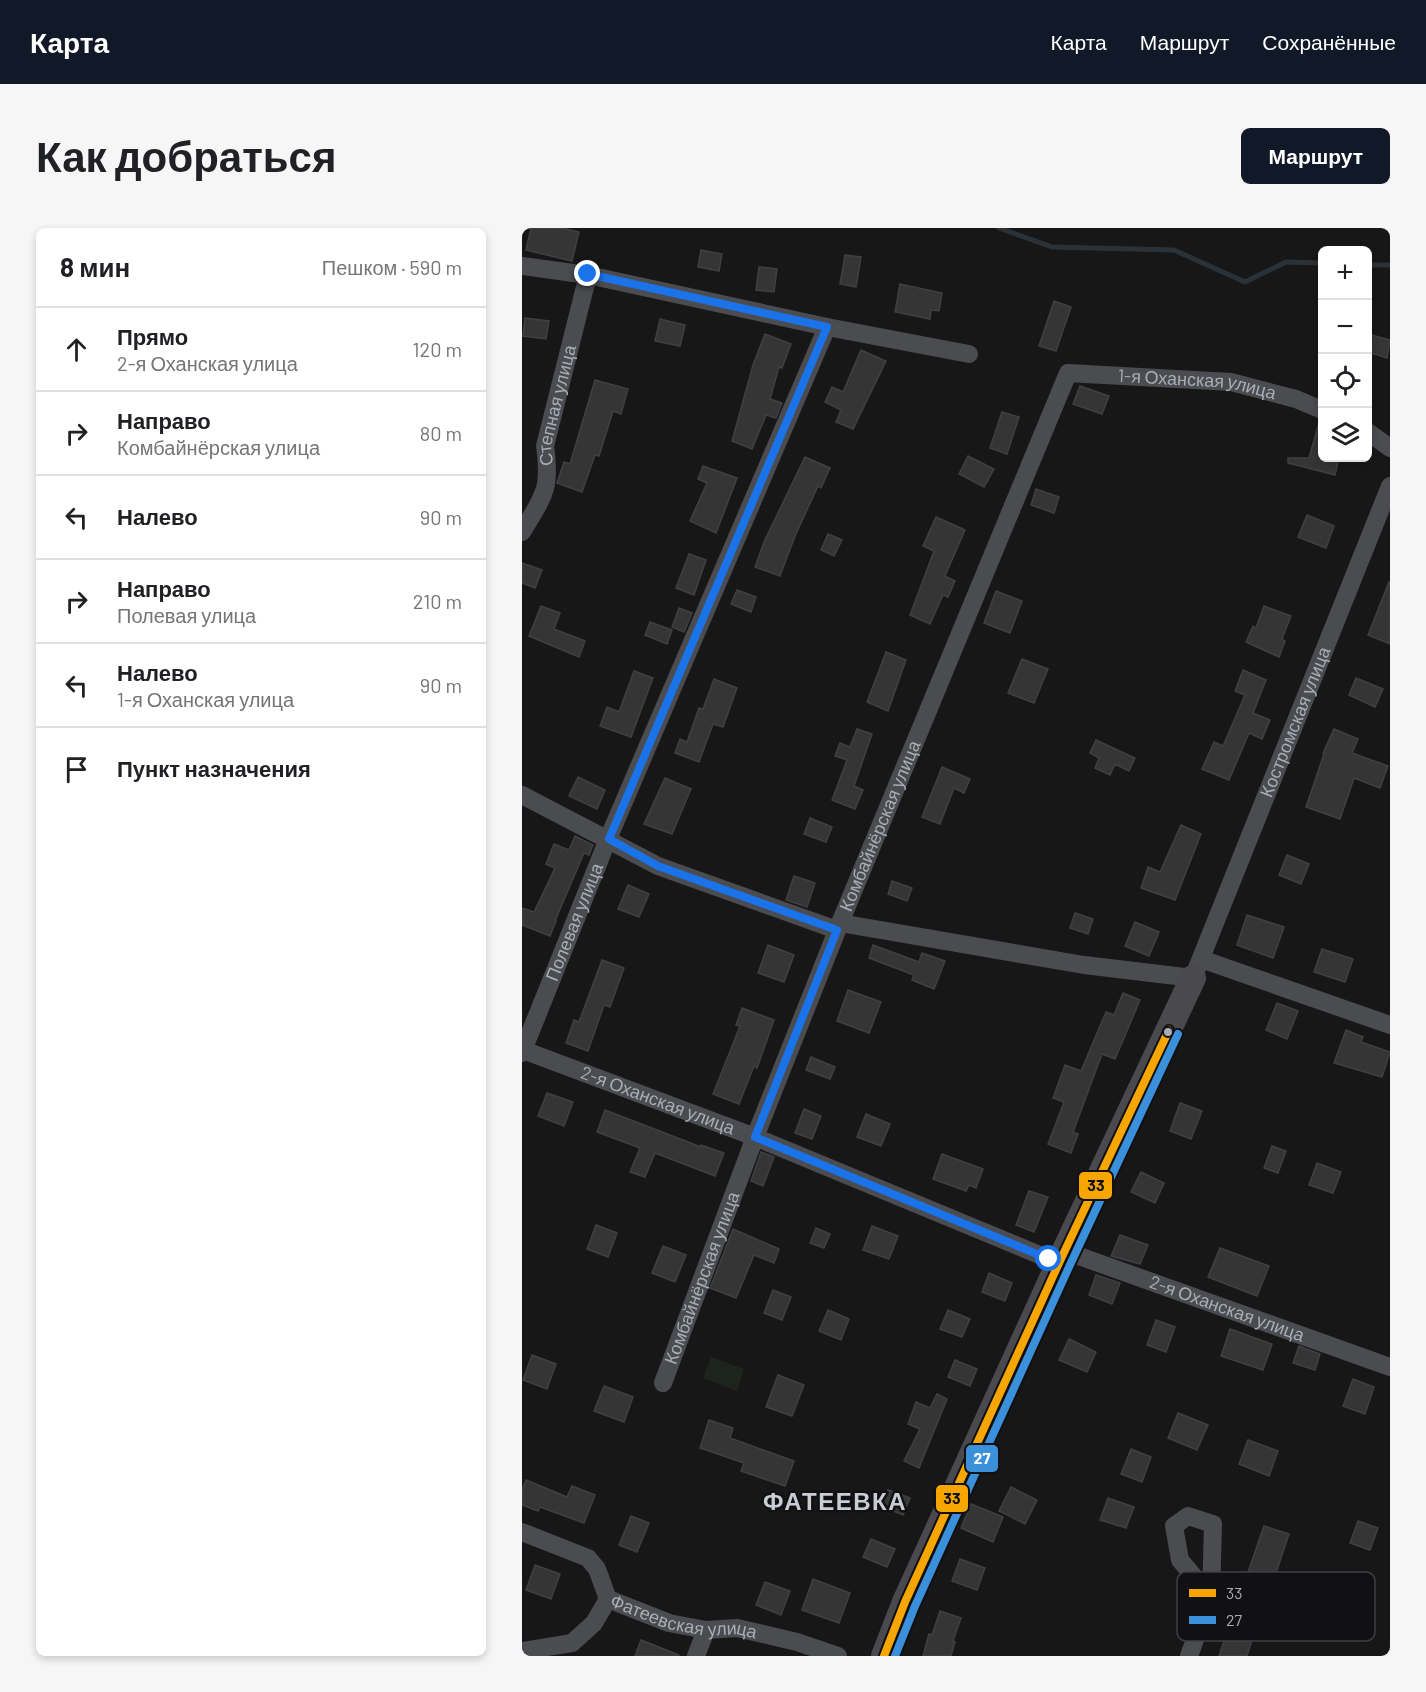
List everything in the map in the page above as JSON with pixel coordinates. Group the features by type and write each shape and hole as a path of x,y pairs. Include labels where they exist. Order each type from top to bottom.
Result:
{"street":[{"path":"522,266 588,274 827,327 969,354"},
{"name":"Степная улица","path":"522,532 546,492 548,470 545,446 588,274"},
{"name":"Полевая улица","path":"523,1052 609,839 827,327"},
{"name":"1-я Оханская улица","path":"1068,373 1231,382 1296,399 1318,408"},
{"name":"Комбайнёрская улица","path":"663,1383 755,1137 838,926 1068,373"},
{"path":"1372,435 1390,448"},
{"name":"Костромская улица","path":"884,1656 905,1602 1062,1257 1197,969 1390,486"},
{"path":"522,795 658,866 838,926 1084,965 1197,969 1390,1024"},
{"name":"2-я Оханская улица","path":"523,1052 755,1137 1062,1257 1390,1367"},
{"name":"Фатеевская улица","path":"522,1532 588,1558 597,1569 608,1599 669,1623 706,1630 737,1628 797,1642 838,1656"},
{"path":"522,1651 572,1643 594,1623 608,1599"},
{"path":"696,1656 706,1630"},
{"path":"1189,1656 1195,1641"}],"shaded area":[{"path":"711,1357 744,1369 737,1391 703,1378"}],"building":[{"path":"531,228 562,228 579,232 572,261 526,250"},
{"path":"701,250 722,254 719,271 698,267"},
{"path":"845,255 861,257 856,287 840,284"},
{"path":"759,267 777,269 774,292 756,290"},
{"path":"900,284 942,293 939,311 931,310 930,319 895,312"},
{"path":"1054,301 1071,307 1056,351 1039,346"},
{"path":"525,318 549,321 546,339 523,336"},
{"path":"660,319 685,325 680,346 655,341"},
{"path":"765,334 791,344 782,368 779,367 770,399 782,403 776,418 766,415 752,449 732,441 753,365"},
{"path":"1372,335 1390,340 1387,358 1372,353"},
{"path":"861,350 886,361 853,429 836,422 841,410 825,402 832,387 843,392"},
{"path":"595,380 628,389 621,414 613,411 599,456 595,455 582,492 557,483 564,462 570,464"},
{"path":"1080,386 1109,396 1102,414 1073,404"},
{"path":"1002,412 1019,417 1007,454 990,448"},
{"path":"1318,426 1318,462 1338,462 1335,475 1288,463 1288,458 1309,458"},
{"path":"968,456 994,469 984,487 959,474"},
{"path":"805,457 830,468 821,488 818,486 780,576 755,567 764,542"},
{"path":"703,466 737,478 716,533 690,521 707,483 698,479"},
{"path":"1036,489 1059,497 1054,513 1031,505"},
{"path":"1307,515 1334,526 1326,548 1298,537"},
{"path":"936,517 965,530 945,576 955,581 948,597 943,595 930,624 910,615 934,551 923,546"},
{"path":"828,534 842,540 834,556 821,550"},
{"path":"689,554 706,560 694,595 676,588"},
{"path":"522,563 542,570 535,588 522,583"},
{"path":"1390,582 1390,644 1368,635"},
{"path":"737,590 756,597 751,612 731,604"},
{"path":"996,591 1022,601 1010,633 984,623"},
{"path":"541,606 560,613 554,629 585,641 579,657 529,636"},
{"path":"1264,606 1291,616 1282,639 1285,641 1279,657 1246,642 1253,626 1256,628"},
{"path":"679,608 692,613 684,632 672,627"},
{"path":"650,622 672,630 667,644 645,635"},
{"path":"886,652 906,660 888,711 867,702"},
{"path":"1022,659 1048,669 1034,703 1008,693"},
{"path":"1243,670 1266,680 1253,713 1270,720 1262,739 1249,733 1229,780 1202,769 1214,742 1223,746 1245,695 1235,691"},
{"path":"634,671 653,678 631,737 600,726 607,707 619,712"},
{"path":"1356,678 1383,689 1375,707 1349,695"},
{"path":"714,679 737,688 723,727 713,724 699,762 675,753 680,739 687,742 699,708 703,709"},
{"path":"857,729 872,734 854,786 863,790 855,809 832,800 847,760 835,756 840,743 850,747"},
{"path":"1334,729 1358,739 1352,753 1388,766 1380,788 1354,778 1340,819 1306,807 1323,753"},
{"path":"1096,740 1135,758 1129,771 1115,764 1110,775 1095,768 1099,758 1090,753"},
{"path":"942,767 970,779 964,793 954,788 940,824 922,817"},
{"path":"578,777 605,790 597,809 569,796"},
{"path":"665,778 691,789 672,834 644,824"},
{"path":"810,818 832,827 826,842 804,834"},
{"path":"1181,825 1201,834 1175,900 1141,888 1148,867 1160,872"},
{"path":"575,836 593,845 589,855 584,853 550,936 522,925 522,908 534,912 555,868 546,864 554,844 569,850"},
{"path":"1287,855 1309,864 1301,884 1279,875"},
{"path":"794,876 815,883 807,907 786,900"},
{"path":"892,881 912,888 907,901 888,894"},
{"path":"628,885 649,894 639,917 618,909"},
{"path":"1075,913 1093,919 1088,934 1070,928"},
{"path":"1247,915 1284,927 1273,958 1237,945"},
{"path":"1135,922 1159,932 1149,956 1125,946"},
{"path":"768,945 794,955 784,982 758,973"},
{"path":"873,945 919,962 922,953 945,961 934,989 912,980 914,975 869,958"},
{"path":"1322,949 1353,959 1345,982 1314,972"},
{"path":"602,960 624,968 610,1007 604,1005 588,1051 566,1043 574,1020 579,1022"},
{"path":"848,990 881,1002 869,1033 837,1021"},
{"path":"1123,993 1140,1000 1115,1059 1102,1054 1073,1132 1078,1134 1071,1153 1048,1144 1064,1102 1053,1098 1065,1065 1081,1071 1106,1012 1114,1015"},
{"path":"1277,1003 1298,1011 1287,1039 1266,1030"},
{"path":"742,1008 774,1020 757,1068 754,1066 739,1104 713,1094 740,1026 736,1025"},
{"path":"1346,1030 1363,1037 1361,1042 1390,1052 1382,1077 1334,1063"},
{"path":"811,1057 835,1067 830,1079 806,1070"},
{"path":"547,1093 573,1102 564,1126 538,1116"},
{"path":"1180,1103 1202,1111 1191,1139 1170,1131"},
{"path":"804,1109 821,1116 812,1139 795,1133"},
{"path":"605,1110 701,1147 701,1145 724,1153 715,1176 655,1153 645,1177 630,1172 640,1148 597,1132"},
{"path":"866,1114 890,1124 881,1146 857,1137"},
{"path":"1272,1146 1286,1151 1278,1173 1264,1168"},
{"path":"761,1152 774,1157 763,1186 751,1181"},
{"path":"942,1154 983,1169 976,1188 969,1185 966,1191 933,1179"},
{"path":"1317,1163 1341,1172 1333,1193 1309,1185"},
{"path":"1141,1172 1164,1183 1155,1203 1131,1192"},
{"path":"1029,1191 1048,1197 1034,1232 1016,1225"},
{"path":"596,1225 617,1233 608,1257 587,1249"},
{"path":"872,1226 898,1236 889,1259 863,1250"},
{"path":"816,1228 830,1234 824,1248 810,1243"},
{"path":"733,1229 779,1249 774,1263 754,1255 736,1298 710,1288"},
{"path":"1120,1235 1148,1245 1140,1264 1111,1256"},
{"path":"663,1246 686,1255 675,1282 652,1273"},
{"path":"1220,1248 1269,1266 1257,1296 1208,1277"},
{"path":"989,1273 1012,1283 1005,1301 982,1292"},
{"path":"1096,1275 1120,1283 1112,1304 1089,1295"},
{"path":"773,1290 791,1297 782,1320 764,1313"},
{"path":"828,1310 849,1319 841,1340 819,1331"},
{"path":"948,1310 970,1319 962,1337 940,1329"},
{"path":"1156,1320 1175,1327 1166,1352 1147,1345"},
{"path":"1230,1329 1272,1344 1263,1370 1221,1356"},
{"path":"1069,1339 1096,1352 1087,1372 1059,1360"},
{"path":"1299,1346 1320,1354 1315,1370 1293,1363"},
{"path":"532,1355 556,1364 547,1389 523,1380"},
{"path":"955,1360 977,1369 970,1386 948,1377"},
{"path":"778,1375 804,1385 792,1416 766,1407"},
{"path":"1353,1379 1374,1387 1365,1414 1343,1406"},
{"path":"604,1386 633,1397 624,1422 594,1411"},
{"path":"937,1394 947,1399 919,1468 904,1461 920,1429 908,1424 916,1402 930,1408"},
{"path":"1178,1413 1208,1425 1197,1450 1168,1438"},
{"path":"709,1420 733,1428 730,1438 794,1461 785,1486 741,1471 744,1463 700,1448"},
{"path":"1248,1440 1278,1451 1269,1476 1239,1464"},
{"path":"1131,1449 1151,1457 1142,1482 1121,1474"},
{"path":"526,1480 567,1497 572,1486 595,1495 584,1523 540,1507 538,1511 522,1505 522,1490"},
{"path":"1011,1487 1037,1500 1025,1524 999,1511"},
{"path":"888,1490 910,1498 903,1515 881,1506"},
{"path":"1108,1498 1134,1507 1126,1528 1100,1520"},
{"path":"971,1504 1003,1517 993,1542 961,1528"},
{"path":"631,1516 649,1523 637,1552 619,1545"},
{"path":"1358,1521 1378,1528 1370,1550 1350,1543"},
{"path":"1264,1526 1289,1534 1276,1572 1248,1572"},
{"path":"871,1539 895,1549 887,1567 863,1557"},
{"path":"960,1559 985,1568 977,1590 952,1581"},
{"path":"535,1565 560,1574 551,1599 526,1590"},
{"path":"813,1579 850,1593 839,1623 802,1610"},
{"path":"765,1582 790,1591 781,1615 756,1605"},
{"path":"940,1611 961,1618 953,1641 955,1642 951,1656 923,1656 929,1634 932,1635"},
{"path":"641,1640 679,1655 679,1656 635,1656"},
{"path":"1224,1641 1252,1641 1247,1656 1219,1656"}],"waterway":[{"path":"999,228 1052,247 1174,250 1245,282 1286,262 1318,263"},
{"path":"1372,265 1390,265"}],"transit line":[{"name":"33","path":"884,1656 905,1602 1059,1263 1169,1030"},
{"name":"27","path":"895,1656 915,1606 1069,1267 1178,1034"}],"district":[{"name":"ФАТЕЕВКА","path":"835,1502"}],"route":[{"path":"588,274 827,327 609,839 658,866 837,930 755,1137 1049,1259"}]}
